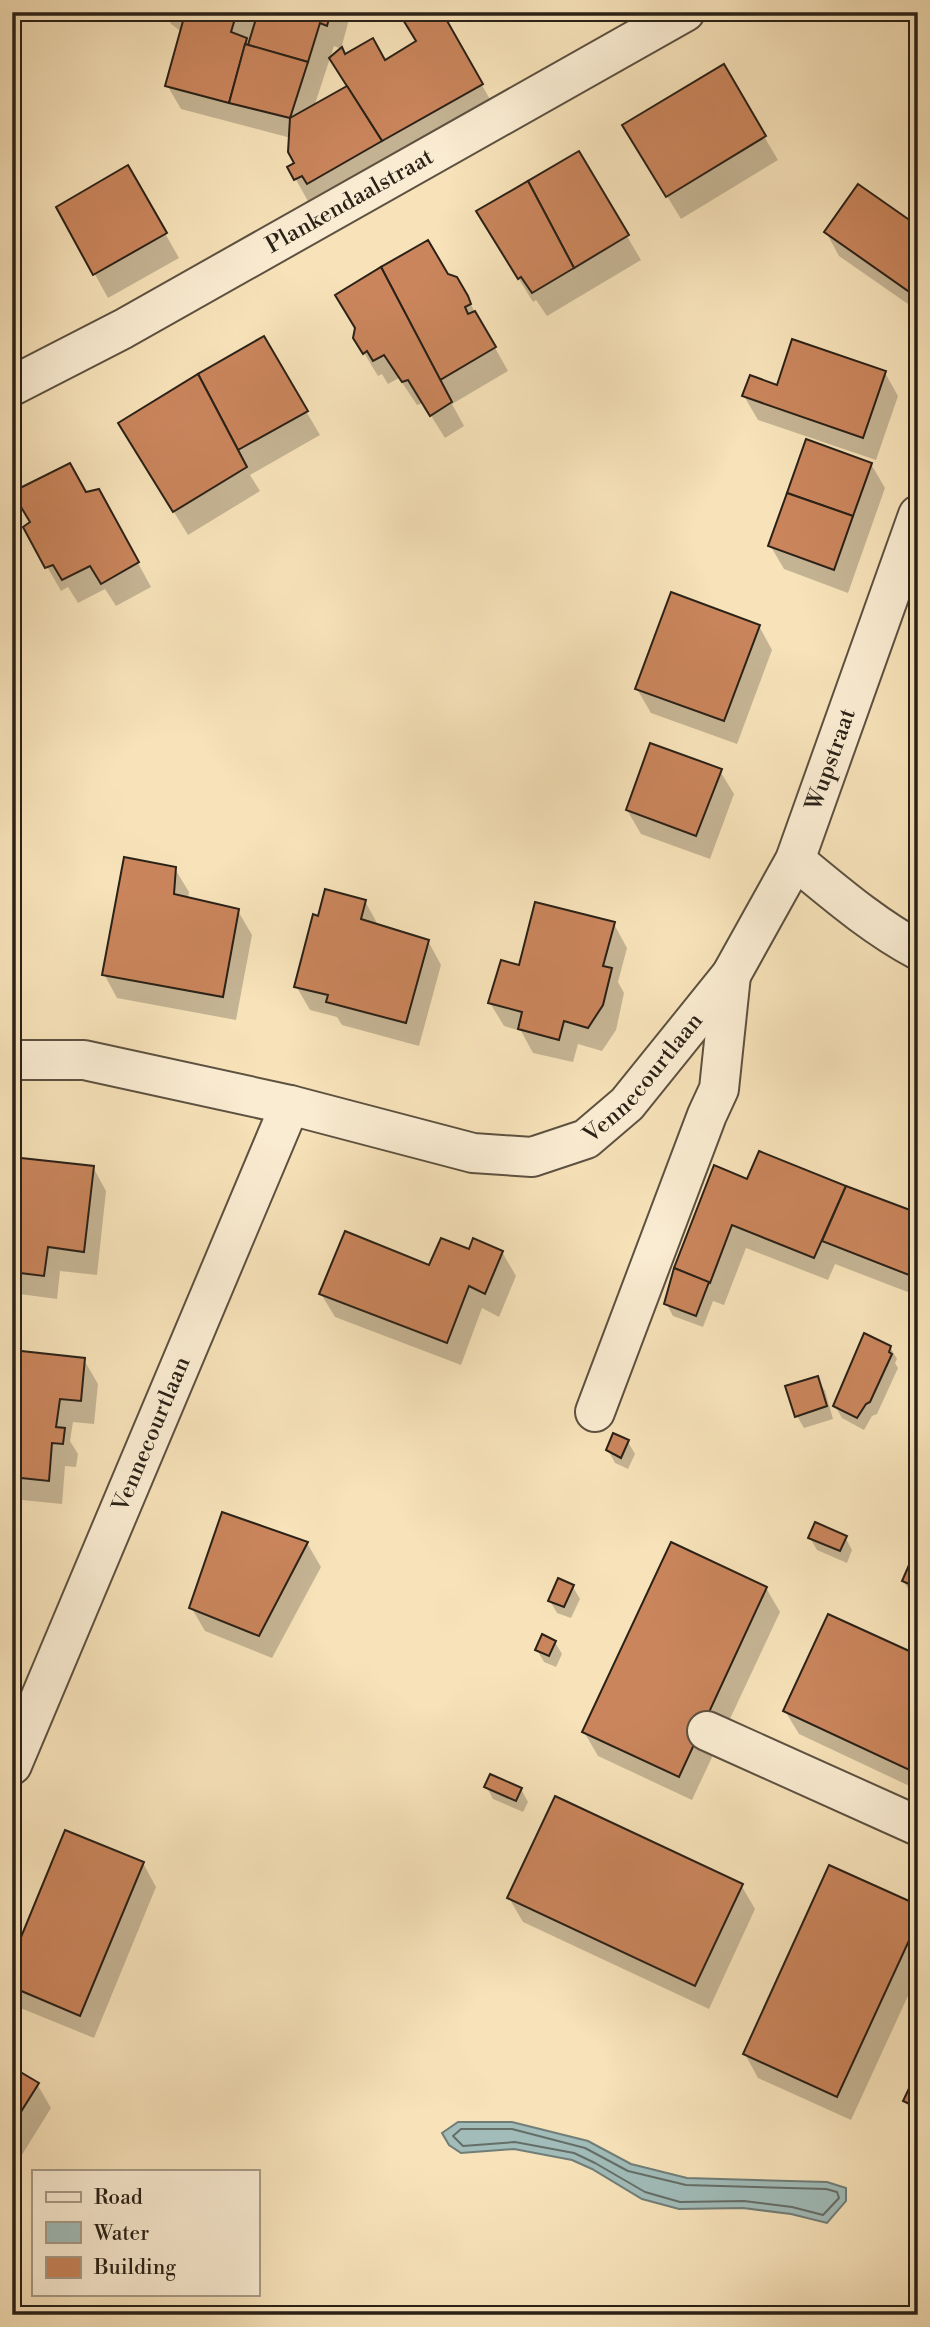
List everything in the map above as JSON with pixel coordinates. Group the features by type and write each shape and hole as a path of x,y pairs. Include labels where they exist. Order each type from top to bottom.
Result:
{"street":[{"name":"Plankendaalstraat","path":"12,386 123,329 685,12"},
{"name":"Wupstraat","path":"795,860 918,515"},
{"path":"795,860 839,897 918,950"},
{"name":"Vennecourtlaan","path":"12,1060 84,1060 290,1105 473,1153 532,1157 586,1139 627,1104 731,975 795,860"},
{"name":"Vennecourtlaan","path":"595,1412 719,1089 731,975"},
{"name":"Vennecourtlaan","path":"12,1765 290,1105"},
{"path":"707,1731 918,1826"}],"water":[{"path":"458,2122 512,2122 588,2141 631,2164 687,2178 827,2182 846,2188 846,2201 827,2223 791,2214 743,2208 679,2209 642,2199 572,2160 514,2149 461,2153 449,2145 442,2133"}],"building":[{"path":"171,12 237,12 231,32 247,38 229,103 165,86 183,21"},
{"path":"258,12 331,12 327,26 320,23 308,62 248,45"},
{"path":"412,12 442,12 483,84 382,141 329,58 342,47 345,54 373,38 385,60 416,41 402,18"},
{"path":"245,44 308,62 290,118 229,103"},
{"path":"724,64 766,136 666,197 622,125"},
{"path":"347,86 382,141 307,184 302,176 294,180 287,167 294,163 288,152 290,118"},
{"path":"579,151 629,235 574,268 528,181"},
{"path":"128,165 167,233 93,275 56,207"},
{"path":"918,169 918,195 910,192"},
{"path":"528,181 574,268 532,293 521,277 518,279 476,211"},
{"path":"858,184 918,226 918,298 824,232"},
{"path":"428,240 448,274 457,277 468,296 471,304 465,307 468,314 475,311 496,347 440,380 381,267"},
{"path":"381,267 452,402 430,416 408,380 402,382 384,355 373,361 367,351 363,354 353,338 355,328 335,295"},
{"path":"264,336 308,411 238,450 198,374"},
{"path":"792,339 886,371 863,438 742,396 750,375 777,385"},
{"path":"198,374 247,467 173,512 118,423"},
{"path":"806,439 872,463 853,516 787,493"},
{"path":"70,463 86,492 99,489 139,562 101,584 90,566 62,580 53,565 45,568 23,527 30,522 12,492"},
{"path":"787,493 853,516 834,570 768,546"},
{"path":"671,592 760,625 724,721 635,689"},
{"path":"650,743 722,769 696,836 626,810"},
{"path":"124,857 176,867 174,894 239,909 223,997 102,975"},
{"path":"325,889 366,900 361,919 429,940 406,1023 326,1002 328,995 294,987 313,914 318,916"},
{"path":"535,902 615,922 603,966 612,968 603,1005 588,1028 564,1021 559,1040 518,1029 522,1012 488,1003 501,960 519,965"},
{"path":"759,1151 846,1186 814,1258 732,1225 710,1283 674,1268 714,1165 747,1179"},
{"path":"12,1157 94,1166 84,1252 48,1247 44,1276 12,1272"},
{"path":"846,1186 918,1213 918,1252 909,1275 822,1241"},
{"path":"345,1231 429,1265 441,1238 469,1249 473,1238 503,1251 485,1294 469,1286 447,1343 319,1294"},
{"path":"674,1268 709,1282 696,1316 664,1304"},
{"path":"864,1333 891,1346 889,1352 892,1354 870,1402 857,1418 833,1406"},
{"path":"12,1350 85,1358 81,1401 60,1399 56,1427 65,1428 63,1444 52,1443 49,1481 12,1477"},
{"path":"818,1376 827,1406 795,1417 785,1386"},
{"path":"613,1433 629,1440 621,1458 606,1450"},
{"path":"222,1512 308,1542 259,1636 189,1608"},
{"path":"815,1522 847,1536 840,1551 808,1538"},
{"path":"671,1542 767,1587 679,1777 582,1732"},
{"path":"909,1565 918,1568 918,1588 902,1581"},
{"path":"558,1578 574,1585 564,1607 548,1601"},
{"path":"828,1614 918,1655 918,1774 783,1711"},
{"path":"542,1634 556,1641 549,1656 535,1650"},
{"path":"490,1774 522,1788 516,1801 484,1787"},
{"path":"555,1796 743,1884 695,1986 507,1898"},
{"path":"65,1830 144,1862 80,2016 12,1987 12,1959"},
{"path":"829,1865 918,1905 918,1921 837,2097 743,2054"},
{"path":"12,2067 39,2083 12,2126"},
{"path":"914,2078 918,2079 918,2108 903,2101"}]}
